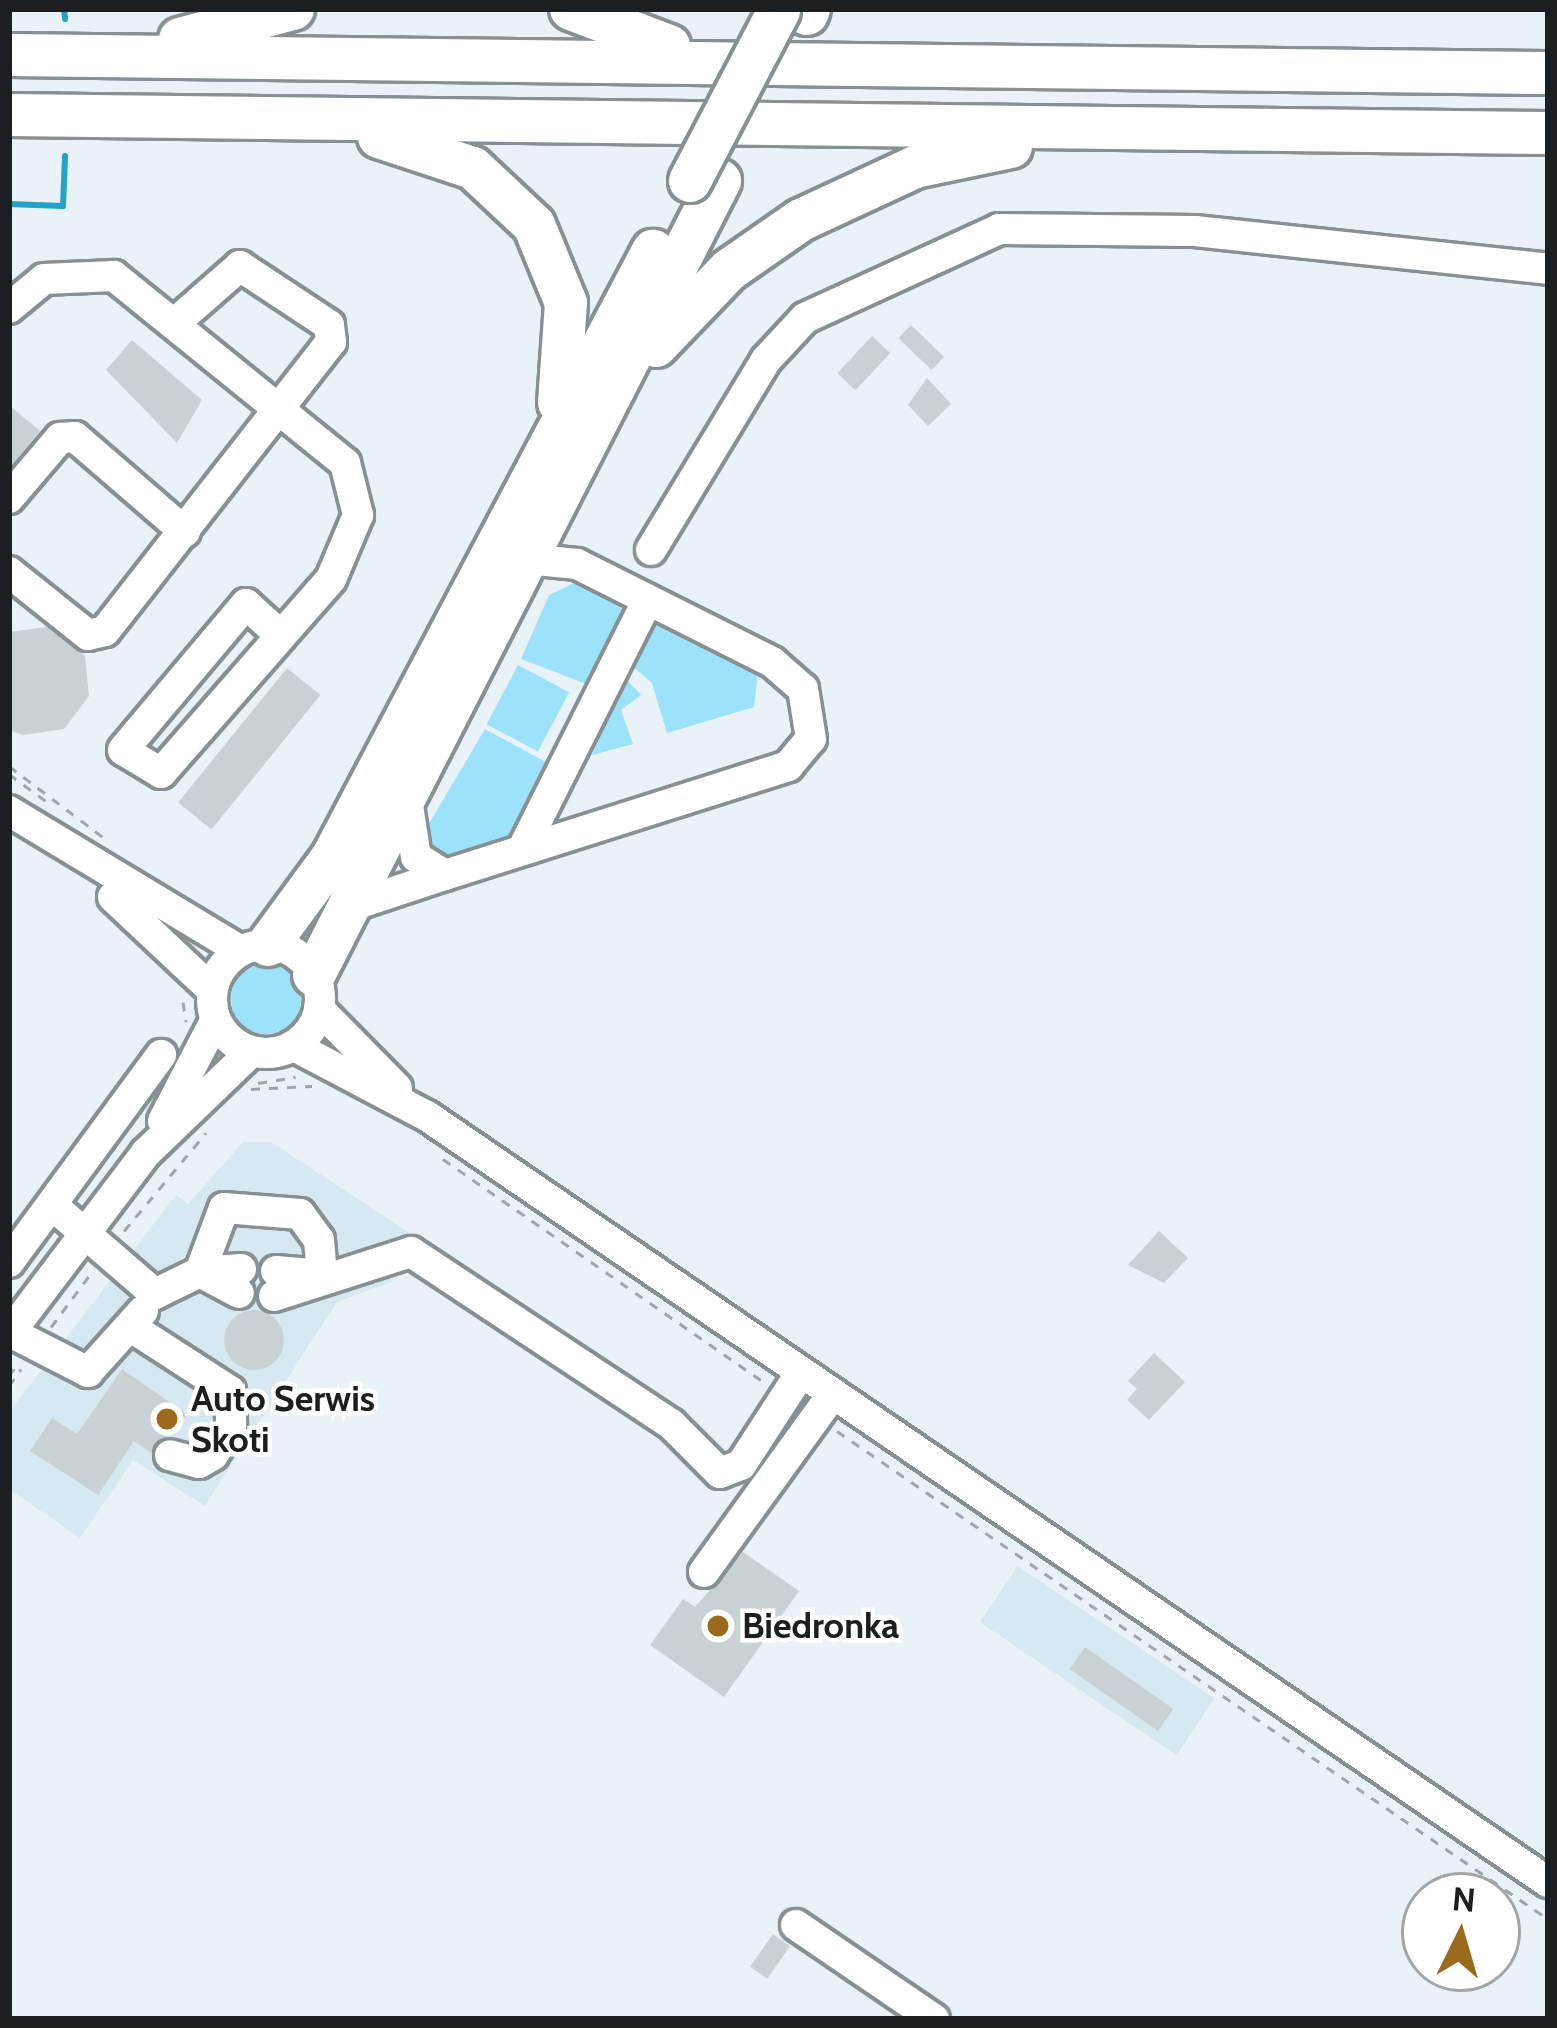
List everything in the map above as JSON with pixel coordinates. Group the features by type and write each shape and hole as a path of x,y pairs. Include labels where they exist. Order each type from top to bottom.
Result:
{"highway":[{"path":"28,55 222,32 293,9"},
{"path":"571,9 644,42 803,65"},
{"path":"255,948 332,858 532,482 705,181 794,11"},
{"path":"28,55 1548,74"},
{"path":"9,115 1548,134"},
{"path":"259,118 450,156 534,225 569,331 532,482"},
{"path":"598,424 700,296 840,198 957,156 1160,130"},
{"path":"317,992 342,909 598,424 705,181"}],"street":[{"path":"651,550 766,360 805,318 999,229 1196,231 1548,268"},
{"path":"9,572 88,635 105,631 322,363 329,325 240,266 176,322"},
{"path":"9,308 44,279 84,271 114,276 345,463 358,515 347,555 281,636 161,773 123,750 246,604 281,636"},
{"path":"9,498 60,438 75,437 185,532"},
{"path":"342,909 802,758 814,721 803,689 577,563 526,559"},
{"path":"522,850 648,599"},
{"path":"407,789 416,857 445,875"},
{"path":"9,811 74,859 214,1005 250,1052"},
{"path":"74,859 255,948 317,992 428,1116"},
{"path":"146,1153 214,1005 255,948"},
{"path":"294,1046 317,992"},
{"path":"240,1281 200,1272 155,1294 88,1372 10,1333 146,1153 250,1052 294,1046 428,1116 824,1407 1548,1882"},
{"path":"9,1262 161,1055"},
{"path":"52,1205 80,1239 155,1294"},
{"path":"200,1272 224,1208 300,1214 319,1240 322,1275"},
{"path":"275,1284 411,1252 670,1424 720,1473 747,1517"},
{"path":"131,1327 230,1391 235,1408 213,1455 199,1463 170,1455"},
{"path":"720,1473 741,1465 793,1385"},
{"path":"704,1571 824,1407"},
{"path":"796,1924 934,2019"}],"path":[{"path":"549,1239 793,1385"},
{"path":"824,1407 1548,1919"}],"shaded area":[{"path":"583,579 619,598 625,620 594,687 521,659 549,595"},
{"path":"652,615 758,671 754,707 667,733 652,683 630,664"},
{"path":"518,665 569,692 538,751 487,724"},
{"path":"625,678 641,695 621,710 633,744 592,755"},
{"path":"485,729 553,766 513,838 432,859 424,832"},
{"path":"266,964 291,974 301,999 291,1024 266,1034 241,1024 231,999 241,974"},
{"path":"243,1142 271,1142 428,1245 388,1269 392,1282 337,1302 205,1506 133,1460 80,1538 9,1489 9,1412 176,1195 188,1204"},
{"path":"1018,1566 1214,1699 1176,1755 980,1622"}],"building":[{"path":"911,325 944,357 932,370 898,338"},
{"path":"872,336 890,353 856,390 837,373"},
{"path":"132,340 202,400 177,443 106,370"},
{"path":"927,378 951,404 928,426 908,405"},
{"path":"9,405 40,431 9,468"},
{"path":"47,627 85,656 89,696 64,729 23,735 9,730 9,632"},
{"path":"287,668 320,695 212,830 178,802"},
{"path":"1159,1231 1188,1258 1164,1283 1128,1265"},
{"path":"254,1310 275,1319 284,1340 275,1361 254,1370 233,1361 224,1340 233,1319"},
{"path":"1154,1353 1185,1382 1149,1420 1127,1400 1137,1389 1128,1381"},
{"path":"122,1369 188,1415 151,1453 134,1441 98,1495 30,1451 52,1418 77,1434"},
{"name":"Biedronka","path":"743,1552 799,1591 724,1697 650,1645 683,1599 695,1607"},
{"path":"1085,1647 1173,1709 1158,1731 1070,1669"},
{"path":"773,1934 790,1946 767,1979 750,1967"}],"waterway":[{"path":"64,9 65,19"},
{"path":"9,204 63,206 65,156"}],"place":[{"name":"Auto Serwis Skoti","path":"167,1419"},
{"name":"Biedronka","path":"718,1626"}]}
